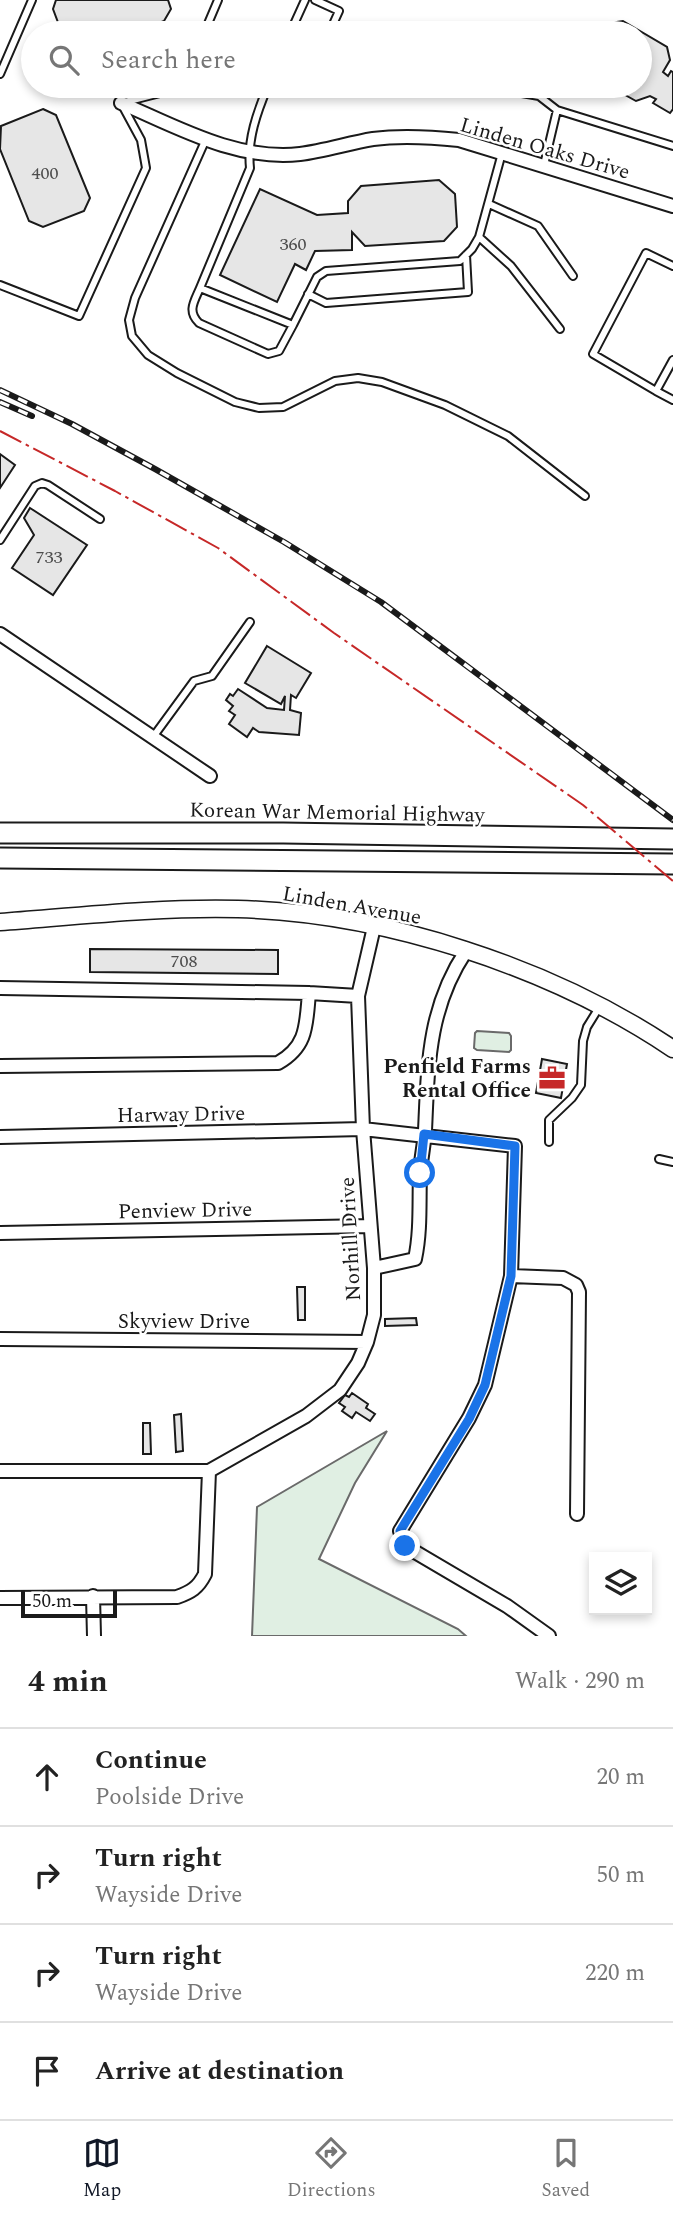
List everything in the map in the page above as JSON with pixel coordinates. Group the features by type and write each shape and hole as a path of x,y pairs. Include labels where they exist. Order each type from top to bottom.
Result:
{"main road":[{"name":"Korean War Memorial Highway","path":"0,833 283,833 673,839"},
{"path":"0,858 673,864"}],"street":[{"name":"Linden Oaks Drive","path":"121,103 206,139 248,152 299,154 376,139 426,136 459,141 502,153 673,206"},
{"path":"0,634 210,776"},
{"name":"Linden Avenue","path":"0,922 146,911 231,909 314,916 374,927 466,951 532,975 600,1006 673,1049"},
{"name":"Norhill Drive","path":"0,1471 209,1471 306,1416 340,1390 358,1363 374,1315 374,1268 363,1129 358,996 374,927"},
{"path":"374,1268 415,1259 419,1241 420,1173 430,1044 436,1012 455,967 466,951"},
{"path":"0,988 358,996"},
{"path":"0,1066 278,1063 290,1056 305,1034 309,993"},
{"name":"Harway Drive","path":"0,1137 363,1129 515,1146 511,1276"},
{"name":"Penview Drive","path":"0,1233 370,1226"},
{"path":"549,1636 507,1606 405,1546 400,1531 469,1419 485,1385 511,1276 563,1278 576,1285 579,1292 577,1514"},
{"name":"Skyview Drive","path":"0,1339 367,1342"},
{"path":"0,1598 177,1597 190,1593 200,1585 205,1574 209,1471"},
{"path":"93,1596 94,1636"}],"lane":[{"path":"23,21 32,0"},
{"path":"209,21 218,0"},
{"path":"295,21 305,0"},
{"path":"315,0 339,11 334,21"},
{"path":"0,74 21,25"},
{"path":"0,285 79,316 146,168 141,140 121,103 141,98"},
{"path":"263,98 248,152 250,168 191,311 193,318 199,323 268,354 279,351 317,276 326,271 460,261 479,237 502,153"},
{"path":"542,98 557,110 673,146"},
{"path":"544,165 557,110"},
{"path":"206,139 135,299 129,320 132,336 148,355 235,402 259,408 283,407 335,381 358,378 382,382 446,405 508,436 585,496"},
{"path":"489,204 538,226 573,276"},
{"path":"479,237 511,266 560,329"},
{"path":"673,266 646,253 593,355 673,400"},
{"path":"308,294 326,303 468,292 466,255"},
{"path":"200,288 293,325"},
{"path":"656,391 673,360"},
{"path":"0,540 35,486 42,483 100,519"},
{"path":"153,737 194,681 212,676 250,622"},
{"path":"549,1142 549,1120 572,1098 581,1085 583,1041 587,1027 600,1006"},
{"path":"659,1159 673,1162"}],"green space":[{"path":"477,1031 509,1033 511,1050 477,1050 474,1048"},
{"path":"387,1431 355,1483 319,1559 458,1629 466,1636 252,1636 257,1507"}],"building":[{"path":"56,0 168,0 171,9 164,21 58,21 53,9"},
{"path":"652,38 667,47 670,60 663,72 668,76 673,72 673,109 670,113 653,103 656,99 652,97"},
{"path":"43,109 56,115 90,198 84,211 43,227 29,221 0,149 1,126"},
{"path":"439,180 455,194 457,227 444,241 365,246 352,232 352,250 315,251 306,270 295,264 277,302 220,275 260,189 317,215 348,213 348,201 361,186"},
{"path":"0,454 15,465 0,488"},
{"path":"30,508 87,545 53,595 12,568 34,535 24,518"},
{"path":"267,646 311,673 296,698 291,695 290,710 301,713 299,735 259,732 253,728 247,737 229,724 235,715 229,711 233,706 226,700 238,689 267,708 284,710 285,696 281,704 245,683"},
{"path":"90,949 278,950 278,974 90,972"},
{"name":"Penfield Farms Rental Office","path":"542,1059 567,1064 561,1098 536,1093"},
{"path":"297,1287 305,1287 305,1320 298,1320"},
{"path":"416,1318 417,1325 385,1326 385,1319"},
{"path":"352,1393 368,1404 366,1408 375,1414 370,1421 356,1412 352,1418 342,1411 345,1407 339,1403 345,1395 349,1397"},
{"path":"181,1414 183,1451 176,1452 174,1415"},
{"path":"143,1423 150,1423 151,1454 143,1454"}],"railway":[{"path":"0,390 72,424 155,469 284,542 381,602 673,820"},
{"path":"0,402 32,416"}],"power":[{"path":"0,431 218,548 334,633 583,805 673,881"}],"place":[{"name":"Penfield Farms Rental Office","path":"552,1078"}],"route":[{"path":"405,1546 400,1531 469,1419 485,1385 511,1276 515,1146 424,1134 420,1173"}]}
